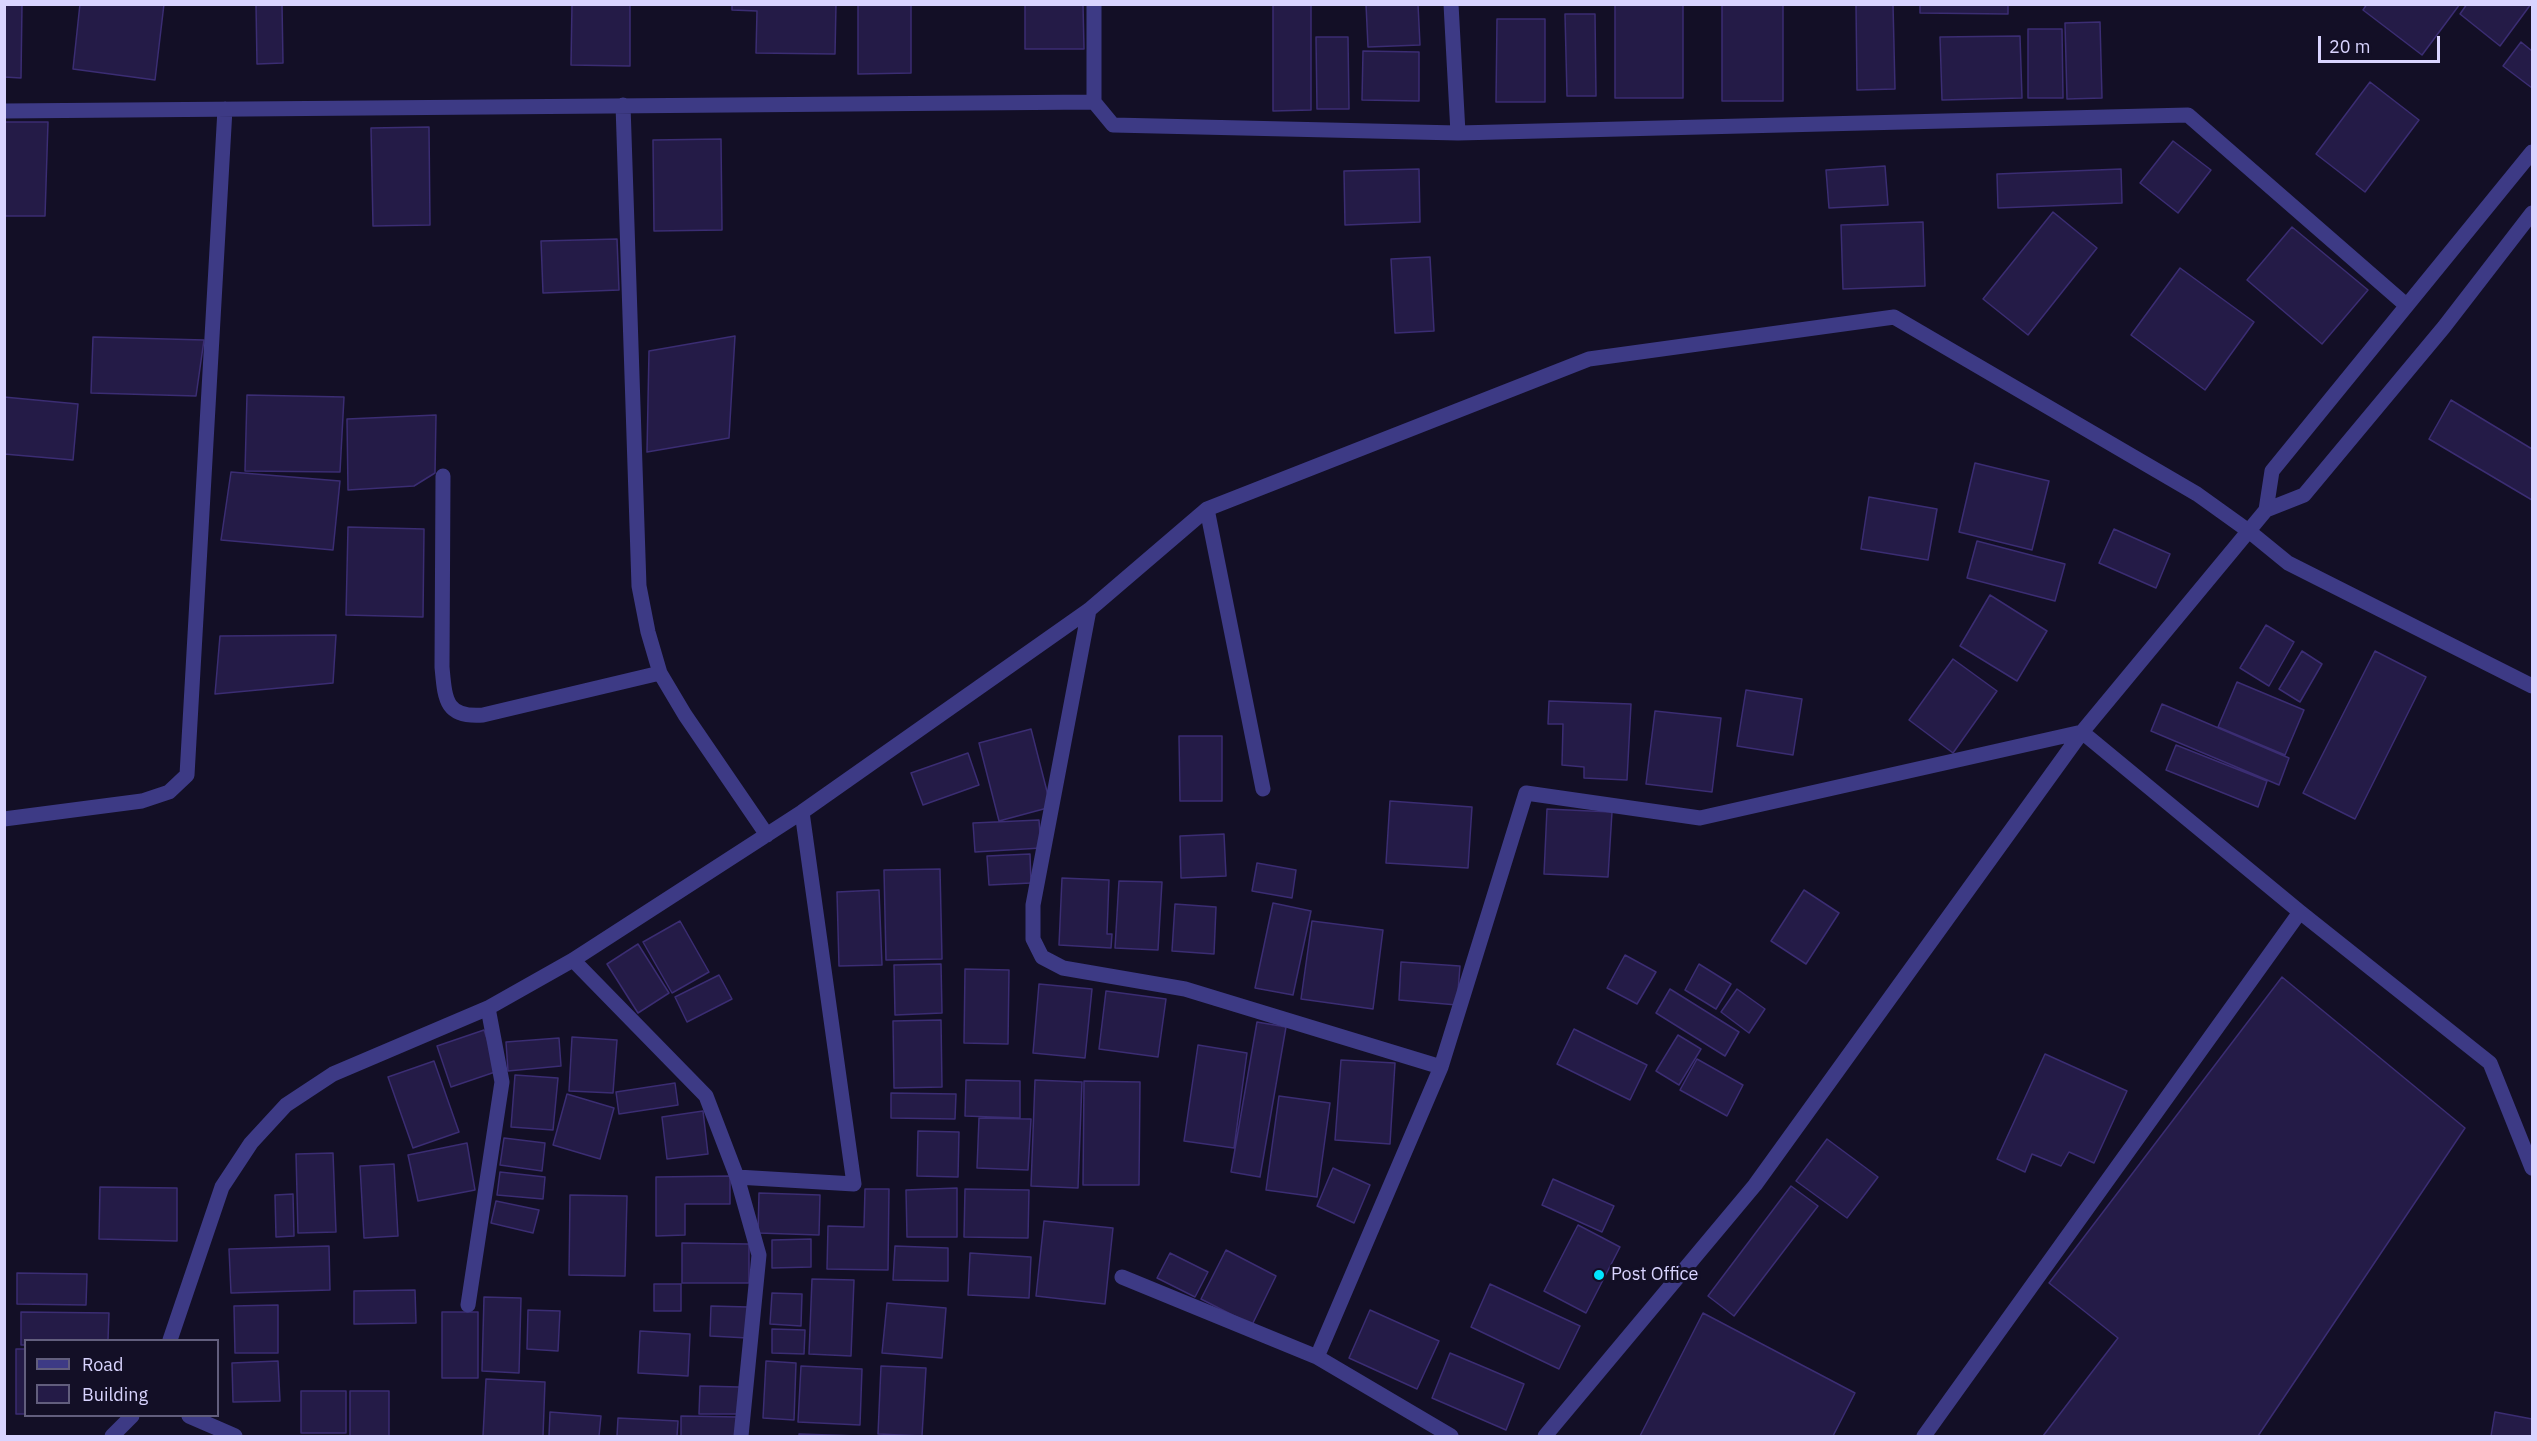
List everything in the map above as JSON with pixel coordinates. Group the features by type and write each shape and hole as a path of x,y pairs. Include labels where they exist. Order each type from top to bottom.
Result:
{"street":[{"path":"1094,4 1094,102 1113,125 1458,133 2188,115 2406,305"},
{"path":"1451,4 1458,133"},
{"path":"4,111 1094,102"},
{"path":"624,105 639,586 648,632 660,673 685,715 767,835"},
{"path":"4,819 142,801 169,792 187,775 225,109"},
{"path":"1545,1437 1755,1185 2082,732 2266,510 2272,471 2532,152"},
{"path":"2266,510 2304,495 2444,327 2532,213"},
{"path":"171,1339 222,1187 251,1143 286,1105 333,1074 488,1008 573,960 767,835 1089,610 1207,508 1589,359 1894,317 2197,494 2288,563 2532,686"},
{"path":"443,476 442,667 444,696 458,714 483,715 660,673"},
{"path":"1207,508 1263,789"},
{"path":"1089,610 1033,905 1033,939 1042,957 1063,968 1185,989 1441,1067"},
{"path":"2082,732 2300,912 2490,1064 2532,1168"},
{"path":"1317,1357 1441,1067 1526,793 1700,818 2082,732"},
{"path":"737,1178 854,1184 802,812"},
{"path":"1924,1437 2300,912"},
{"path":"573,960 706,1096 737,1178 759,1255 741,1437"},
{"path":"468,1305 502,1082 488,1008"},
{"path":"1122,1277 1317,1357 1451,1437"},
{"path":"112,1437 131,1417"},
{"path":"191,1417 235,1437"}],"building":[{"path":"4,4 22,4 21,78 4,77"},
{"path":"80,4 164,4 155,80 73,69"},
{"path":"256,4 282,4 283,63 257,64"},
{"path":"572,4 630,4 630,66 571,65"},
{"path":"732,4 836,4 835,54 756,53 757,11 732,10"},
{"path":"858,4 911,4 911,73 858,74"},
{"path":"1025,4 1083,4 1084,49 1025,49"},
{"path":"1273,4 1311,4 1311,110 1273,111"},
{"path":"1366,4 1418,4 1420,45 1368,47"},
{"path":"1615,4 1683,4 1683,98 1615,98"},
{"path":"1722,4 1783,4 1783,101 1722,101"},
{"path":"1856,4 1893,4 1895,89 1857,90"},
{"path":"1920,4 2008,4 2008,14 1920,13"},
{"path":"2367,4 2460,4 2422,55 2363,10"},
{"path":"2467,4 2531,4 2500,46 2460,14"},
{"path":"1565,14 1595,14 1596,96 1567,96"},
{"path":"1497,19 1545,19 1545,102 1496,102"},
{"path":"2100,22 2102,98 2067,99 2065,23"},
{"path":"2028,29 2062,29 2063,98 2028,98"},
{"path":"2020,36 2022,98 1942,100 1940,37"},
{"path":"1316,37 1348,37 1349,109 1317,109"},
{"path":"2521,42 2532,51 2532,88 2503,66"},
{"path":"1363,51 1419,52 1419,101 1362,100"},
{"path":"2370,82 2419,120 2365,192 2316,154"},
{"path":"4,122 48,122 45,216 4,216"},
{"path":"429,127 430,225 373,226 371,128"},
{"path":"721,139 722,230 654,231 653,140"},
{"path":"2173,141 2211,170 2178,213 2140,183"},
{"path":"1885,166 1888,205 1829,208 1826,170"},
{"path":"1419,169 1420,222 1345,225 1344,171"},
{"path":"2121,169 2122,203 1998,208 1997,174"},
{"path":"2053,212 2097,248 2028,335 1983,299"},
{"path":"1923,222 1925,286 1843,289 1841,225"},
{"path":"2292,227 2368,290 2322,344 2247,280"},
{"path":"617,239 619,290 543,293 541,241"},
{"path":"1430,257 1434,331 1395,333 1391,259"},
{"path":"2180,268 2254,322 2205,390 2131,335"},
{"path":"735,336 729,438 647,452 649,351"},
{"path":"93,337 204,340 196,396 91,393"},
{"path":"247,395 344,397 340,472 245,471"},
{"path":"4,397 78,404 73,460 4,454"},
{"path":"2451,400 2532,449 2532,500 2429,439"},
{"path":"436,415 435,473 414,486 348,490 347,419"},
{"path":"1975,463 2049,481 2032,550 1959,532"},
{"path":"231,472 340,481 333,550 221,540"},
{"path":"1869,497 1937,509 1928,560 1861,549"},
{"path":"348,527 424,529 423,617 346,615"},
{"path":"2114,529 2170,554 2156,588 2099,563"},
{"path":"1977,541 2065,564 2055,601 1967,578"},
{"path":"1990,595 2047,631 2017,681 1960,646"},
{"path":"2266,625 2294,642 2269,686 2240,668"},
{"path":"336,635 333,683 215,694 220,636"},
{"path":"2302,651 2322,664 2300,702 2279,689"},
{"path":"2375,651 2426,677 2355,819 2303,793"},
{"path":"1953,659 1997,691 1953,753 1909,720"},
{"path":"2237,682 2304,710 2285,755 2218,727"},
{"path":"1746,690 1802,699 1793,755 1737,746"},
{"path":"1549,701 1631,704 1627,780 1584,778 1584,767 1562,765 1563,724 1548,724"},
{"path":"2162,704 2289,758 2279,785 2151,731"},
{"path":"1655,711 1721,718 1712,792 1646,784"},
{"path":"1031,729 1051,807 999,821 979,743"},
{"path":"1179,736 1222,736 1222,801 1180,801"},
{"path":"2176,745 2267,781 2258,807 2166,770"},
{"path":"968,753 979,785 923,805 911,773"},
{"path":"1390,801 1472,807 1468,868 1386,863"},
{"path":"1547,809 1612,812 1608,877 1544,874"},
{"path":"1039,820 1041,848 975,852 973,823"},
{"path":"1224,834 1226,876 1181,878 1180,836"},
{"path":"1030,854 1031,883 989,885 987,856"},
{"path":"1257,863 1296,870 1292,898 1252,891"},
{"path":"940,869 942,959 886,960 884,870"},
{"path":"1062,878 1109,880 1107,934 1112,934 1111,948 1059,945"},
{"path":"1119,881 1162,882 1158,950 1115,948"},
{"path":"879,890 882,965 839,966 837,892"},
{"path":"1804,890 1839,913 1806,964 1771,941"},
{"path":"1273,903 1311,911 1293,995 1255,988"},
{"path":"1175,904 1216,907 1214,954 1172,951"},
{"path":"680,921 709,972 672,993 643,942"},
{"path":"1312,921 1383,930 1373,1009 1301,999"},
{"path":"638,944 669,993 638,1013 607,964"},
{"path":"1625,955 1656,972 1637,1004 1607,988"},
{"path":"1401,962 1460,966 1457,1005 1399,1000"},
{"path":"941,964 942,1013 895,1015 894,965"},
{"path":"1699,964 1731,984 1716,1009 1685,990"},
{"path":"965,969 1009,970 1008,1044 964,1043"},
{"path":"719,975 732,999 687,1022 675,997"},
{"path":"2282,977 2465,1128 2258,1436 2043,1436 2118,1338 2049,1283"},
{"path":"1039,984 1092,989 1085,1058 1033,1053"},
{"path":"1670,989 1739,1032 1725,1056 1656,1013"},
{"path":"1737,989 1765,1009 1749,1033 1721,1012"},
{"path":"1106,991 1166,999 1158,1057 1099,1049"},
{"path":"941,1020 942,1087 894,1088 893,1021"},
{"path":"1257,1022 1286,1027 1260,1177 1231,1172"},
{"path":"1574,1029 1647,1065 1630,1100 1557,1064"},
{"path":"484,1030 498,1071 451,1087 437,1046"},
{"path":"1678,1035 1701,1049 1679,1085 1656,1071"},
{"path":"572,1037 617,1040 613,1093 569,1091"},
{"path":"559,1038 561,1066 508,1071 506,1042"},
{"path":"1198,1045 1247,1053 1234,1148 1184,1141"},
{"path":"2045,1054 2127,1091 2094,1163 2069,1152 2061,1166 2032,1154 2025,1172 1997,1159"},
{"path":"1697,1059 1743,1085 1727,1116 1680,1090"},
{"path":"1341,1060 1395,1063 1390,1144 1335,1140"},
{"path":"434,1061 459,1132 413,1148 388,1077"},
{"path":"515,1075 558,1078 553,1130 511,1127"},
{"path":"966,1080 1020,1081 1020,1118 965,1116"},
{"path":"1035,1080 1082,1082 1078,1188 1031,1186"},
{"path":"1084,1081 1140,1082 1139,1185 1083,1185"},
{"path":"675,1083 678,1105 619,1114 616,1092"},
{"path":"891,1093 956,1094 955,1119 891,1118"},
{"path":"567,1094 614,1108 600,1159 553,1145"},
{"path":"1279,1096 1330,1103 1317,1197 1266,1190"},
{"path":"703,1111 708,1154 667,1159 662,1117"},
{"path":"979,1118 1031,1119 1028,1170 977,1168"},
{"path":"918,1131 959,1132 958,1177 917,1176"},
{"path":"504,1138 545,1143 542,1171 500,1165"},
{"path":"1827,1139 1878,1177 1847,1218 1796,1181"},
{"path":"467,1143 475,1190 418,1201 408,1155"},
{"path":"333,1153 336,1232 298,1233 296,1154"},
{"path":"394,1164 398,1236 364,1238 360,1166"},
{"path":"1333,1168 1370,1185 1354,1223 1317,1206"},
{"path":"500,1172 545,1177 543,1199 497,1195"},
{"path":"730,1176 730,1204 685,1204 685,1235 656,1236 656,1177"},
{"path":"1553,1179 1614,1206 1602,1232 1542,1205"},
{"path":"1791,1186 1818,1206 1734,1316 1708,1296"},
{"path":"100,1187 177,1188 177,1241 99,1239"},
{"path":"957,1188 957,1237 907,1237 906,1190"},
{"path":"865,1189 889,1189 888,1270 827,1269 828,1226 864,1227"},
{"path":"965,1189 1029,1190 1028,1238 964,1237"},
{"path":"759,1193 820,1195 819,1235 758,1233"},
{"path":"293,1194 294,1236 276,1237 275,1195"},
{"path":"570,1195 627,1196 625,1276 569,1275"},
{"path":"496,1201 539,1210 533,1233 491,1223"},
{"path":"1044,1221 1113,1228 1105,1304 1036,1296"},
{"path":"1578,1225 1620,1247 1586,1313 1544,1291"},
{"path":"811,1239 811,1267 772,1268 772,1240"},
{"path":"682,1243 749,1244 749,1283 682,1283"},
{"path":"329,1246 330,1290 231,1293 229,1249"},
{"path":"895,1246 948,1248 948,1281 893,1280"},
{"path":"1226,1250 1276,1276 1252,1325 1201,1299"},
{"path":"970,1253 1031,1257 1029,1298 968,1295"},
{"path":"1170,1253 1208,1272 1195,1297 1157,1278"},
{"path":"17,1273 87,1274 86,1305 17,1304"},
{"path":"812,1279 854,1280 851,1356 809,1354"},
{"path":"654,1284 681,1284 681,1311 654,1311"},
{"path":"1490,1284 1580,1326 1559,1369 1471,1327"},
{"path":"415,1290 416,1323 354,1324 354,1291"},
{"path":"772,1293 802,1294 801,1326 770,1324"},
{"path":"484,1297 521,1298 519,1373 482,1371"},
{"path":"887,1303 946,1308 942,1358 882,1353"},
{"path":"278,1305 278,1353 235,1353 234,1306"},
{"path":"711,1306 749,1307 748,1338 710,1336"},
{"path":"528,1310 560,1311 558,1351 527,1349"},
{"path":"1370,1310 1439,1341 1417,1389 1349,1358"},
{"path":"21,1312 109,1313 108,1339 24,1339 24,1345 21,1345"},
{"path":"442,1312 478,1312 478,1378 442,1378"},
{"path":"1703,1313 1855,1393 1833,1436 1640,1436"},
{"path":"772,1329 805,1330 804,1354 772,1353"},
{"path":"640,1331 690,1334 688,1376 638,1373"},
{"path":"16,1349 24,1349 24,1414 16,1414"},
{"path":"1450,1353 1524,1384 1506,1430 1432,1398"},
{"path":"278,1361 280,1401 233,1402 232,1363"},
{"path":"766,1361 796,1363 794,1420 763,1418"},
{"path":"801,1366 862,1369 860,1425 798,1422"},
{"path":"881,1366 926,1368 922,1436 878,1434"},
{"path":"486,1379 545,1382 543,1436 483,1436"},
{"path":"700,1386 740,1387 739,1414 699,1414"},
{"path":"301,1391 346,1391 346,1433 301,1433"},
{"path":"350,1391 389,1391 389,1436 350,1436"},
{"path":"550,1412 601,1416 599,1436 549,1436"},
{"path":"2495,1412 2532,1419 2532,1436 2491,1436"},
{"path":"681,1416 739,1417 738,1436 681,1436"},
{"path":"618,1418 678,1421 677,1436 617,1436"},
{"path":"799,1434 860,1436 799,1436"}],"place":[{"name":"Post Office","path":"1599,1275"}]}
